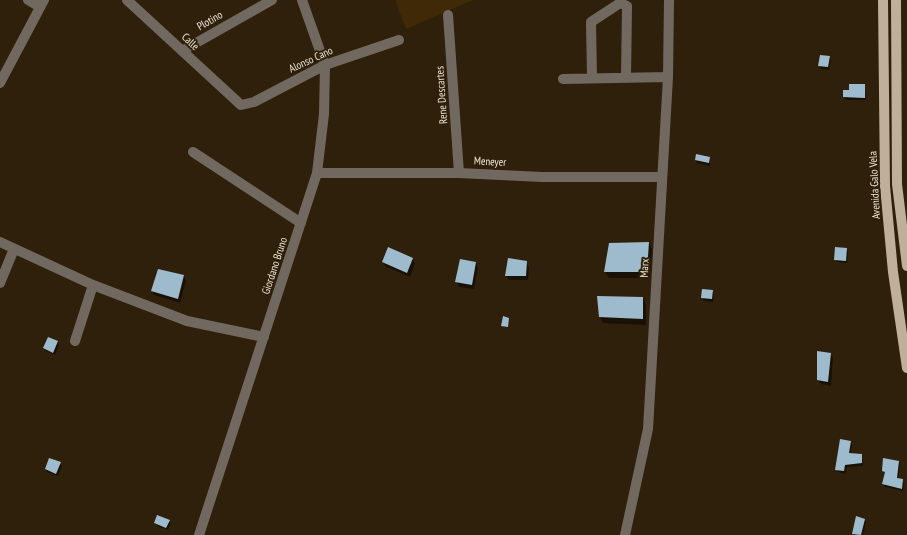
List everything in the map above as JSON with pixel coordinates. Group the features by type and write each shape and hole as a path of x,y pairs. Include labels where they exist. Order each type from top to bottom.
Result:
{"main road":[{"name":"Avenida Galo Vela","path":"883,0 885,186 893,272 906,351 907,368"},
{"name":"Avenida Galo Vela","path":"896,0 897,184 907,266"},
{"path":"883,47 897,47"},
{"path":"885,186 897,184"}],"street":[{"path":"0,83 42,4 28,0"},
{"name":"Calle","path":"127,0 236,102"},
{"name":"Plotino","path":"182,51 272,0"},
{"name":"Giordano Bruno","path":"199,535 317,173 324,114 325,65 302,0"},
{"name":"Marx","path":"624,535 648,429 655,327 668,77 669,0"},
{"path":"592,78 591,22 620,3 627,6 626,77"},
{"name":"Rene Descartes","path":"448,15 459,173"},
{"name":"Alonso Cano","path":"236,102 241,105 254,102 325,65 399,40"},
{"path":"563,78 668,77"},
{"path":"193,152 301,223"},
{"name":"Meneyer","path":"317,173 459,173 542,177 662,178"},
{"path":"0,242 93,285 188,321 264,336"},
{"path":"0,283 14,249"},
{"path":"75,341 93,285"}],"shaded area":[{"path":"395,0 473,0 406,29"}],"building":[{"path":"820,55 830,56 828,67 818,66"},
{"path":"849,84 865,84 865,98 843,97 843,90 849,90"},
{"path":"696,154 710,157 709,163 695,160"},
{"path":"649,242 647,272 604,272 609,243"},
{"path":"388,247 413,258 407,273 382,262"},
{"path":"835,247 847,248 846,261 834,260"},
{"path":"508,258 527,261 526,276 505,276"},
{"path":"460,259 476,262 472,285 455,282"},
{"path":"158,269 184,275 178,299 151,291"},
{"path":"702,289 713,290 712,299 701,298"},
{"path":"597,296 643,297 643,319 599,317"},
{"path":"503,316 509,318 508,327 501,326"},
{"path":"48,337 58,341 53,353 43,348"},
{"path":"817,351 831,353 828,382 817,380"},
{"path":"840,439 851,441 849,453 862,454 862,463 845,465 844,471 835,470"},
{"path":"49,458 61,462 56,474 45,469"},
{"path":"883,458 899,461 897,478 903,479 902,489 882,484 885,472 882,471"},
{"path":"157,515 170,520 166,528 154,523"},
{"path":"856,516 865,519 861,535 852,534"}]}
